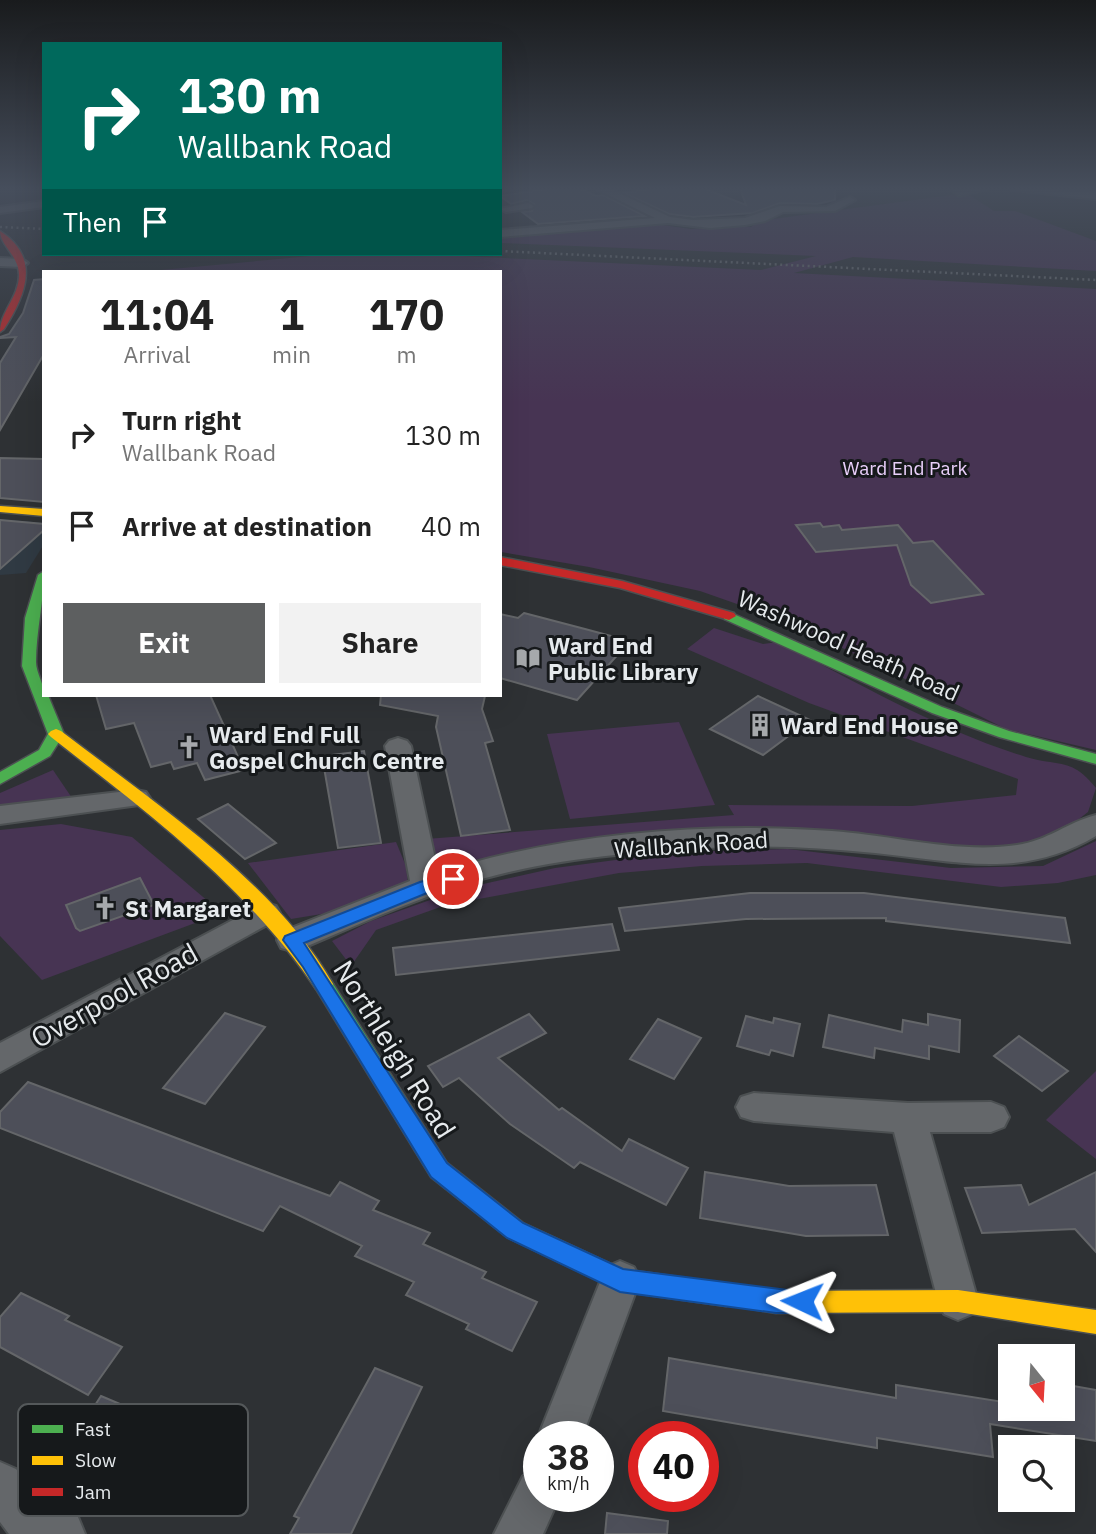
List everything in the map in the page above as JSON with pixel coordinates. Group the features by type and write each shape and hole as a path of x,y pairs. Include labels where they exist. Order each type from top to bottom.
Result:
{"street":[{"path":"0,329 25,285 22,263 19,259"},
{"path":"0,262 22,263"},
{"path":"0,509 42,513"},
{"name":"Washwood Heath Road","path":"502,561 647,591 741,620 790,640 913,701 1005,736 1096,759"},
{"path":"0,779 45,752 56,734 29,666 32,618 42,582"},
{"name":"Northleigh Road","path":"56,734 222,870 292,940 310,962 439,1170 515,1230 620,1280 776,1301 958,1301 1096,1322"},
{"path":"398,746 426,886"},
{"path":"0,815 136,798"},
{"name":"Wallbank Road","path":"292,940 426,886 507,864 559,855 708,839 811,838 975,858 1036,854 1077,837 1096,824"},
{"name":"Overpool Road","path":"0,1059 265,913"},
{"path":"754,1107 908,1118 991,1116"},
{"path":"908,1118 958,1301"},
{"path":"566,1421 620,1280"},
{"path":"0,1485 18,1508"},
{"path":"518,1534 529,1512"},
{"path":"24,1516 61,1534"}],"shaded area":[{"path":"0,519 42,523 42,547 26,573 0,575"}],"green space":[{"name":"Ward End Park","path":"284,259 515,259 761,270 806,259 847,259 794,273 1096,289 1096,750 1006,729 794,624 700,591 589,567 502,552 502,270 161,270"},
{"name":"Ward End Park","path":"881,259 1096,259 1096,271"},
{"path":"714,628 763,644 778,642 899,705 962,733 1026,757 1072,767 1096,788 1088,812 1057,836 1007,848 958,848 826,831 508,857 451,867 438,864 430,854 426,839 734,815 728,805 912,806 1016,795 1018,779 809,703 687,649"},
{"path":"679,722 715,805 570,819 547,734"},
{"path":"53,770 72,798 0,808 0,793"},
{"path":"61,824 132,837 222,913 42,980 0,936 0,830"},
{"path":"1096,841 1096,875 1058,883 1001,887 807,863 702,866 619,873 446,905 376,930 351,966 332,941 371,921 461,889 555,868 676,852 788,849 951,868 1043,866"},
{"path":"396,842 406,866 408,885 340,911 291,919 248,863"},
{"path":"1096,1071 1096,1159 1046,1120"}],"building":[{"path":"42,279 42,357 0,430 0,363 16,337 0,337 9,334 23,313 34,280"},
{"path":"0,458 42,459 42,502 0,498"},
{"path":"0,520 42,524 42,532 0,569"},
{"path":"820,523 823,527 839,525 842,530 898,525 913,543 933,541 983,594 931,603 911,585 897,545 816,552 796,525"},
{"path":"524,613 630,641 577,700 502,679 502,614 518,618"},
{"name":"Ward End House","path":"758,696 810,720 763,755 710,729"},
{"path":"97,697 211,697 244,770 205,780 197,763 174,769 171,762 151,767 134,723 106,729"},
{"path":"381,697 485,697 482,709 493,741 485,743 510,830 461,836 436,727 438,716 380,705"},
{"path":"364,751 381,843 338,848 322,756"},
{"path":"228,804 276,843 245,859 198,819"},
{"name":"St Margaret","path":"140,878 154,905 80,931 76,928 66,905"},
{"path":"750,893 864,893 1065,918 1070,943 886,921 886,918 746,919 625,931 619,908"},
{"path":"612,924 619,950 396,975 393,948"},
{"path":"225,1013 265,1027 205,1104 163,1088"},
{"path":"529,1014 546,1033 498,1058 559,1110 562,1108 622,1151 629,1139 688,1168 666,1205 580,1162 574,1168 510,1124 459,1078 443,1087 428,1066"},
{"path":"928,1014 960,1020 959,1052 929,1046 929,1059 875,1048 874,1058 823,1047 829,1015 902,1032 903,1020 928,1025"},
{"path":"746,1016 773,1023 774,1018 800,1024 793,1056 771,1050 769,1055 737,1046"},
{"path":"658,1019 701,1038 674,1079 630,1059"},
{"path":"1019,1036 1068,1071 1042,1091 994,1056"},
{"path":"28,1082 330,1196 340,1182 379,1201 373,1210 430,1233 423,1244 486,1272 482,1278 537,1302 512,1351 466,1329 469,1324 406,1295 414,1282 355,1256 362,1246 280,1206 263,1231 0,1128 0,1112"},
{"path":"705,1172 789,1186 876,1185 888,1235 806,1236 700,1218"},
{"path":"1096,1172 1096,1252 1075,1229 982,1233 965,1188 1021,1185 1029,1205"},
{"path":"21,1293 69,1316 65,1320 122,1347 88,1395 0,1347 0,1317"},
{"path":"669,1358 896,1398 896,1385 998,1401 998,1421 1075,1421 1075,1386 1096,1390 1096,1441 1075,1438 1075,1435 1059,1435 990,1424 993,1457 877,1438 877,1448 663,1411"},
{"path":"375,1368 422,1387 351,1534 290,1534 299,1518 294,1516"},
{"path":"101,1396 120,1404 96,1404"},
{"path":"607,1513 668,1521 667,1534 605,1534"}],"railway":[{"path":"656,259 1096,280"}],"traffic: fast":[{"path":"0,779 45,753 56,734 29,666 32,618 42,582"},
{"path":"729,616 937,710 1004,734 1096,759"},
{"path":"323,984 439,1170 515,1230 620,1280 726,1295"}],"traffic: slow":[{"path":"0,509 42,513"},
{"path":"56,734 164,818 235,880 268,913 323,984"},
{"path":"726,1295 776,1302 958,1301 1096,1322"}],"traffic: jam":[{"path":"0,329 16,303 23,280 19,259"},
{"path":"502,561 622,585 729,616"}],"place":[{"name":"Ward End Public Library","path":"528,658"},
{"name":"Ward End House","path":"760,725"},
{"name":"Ward End Full Gospel Church Centre","path":"189,747"},
{"name":"St Margaret","path":"105,908"}],"route":[{"path":"453,879 426,886 292,940 310,962 439,1170 515,1230 620,1280 776,1301 802,1301"}]}
